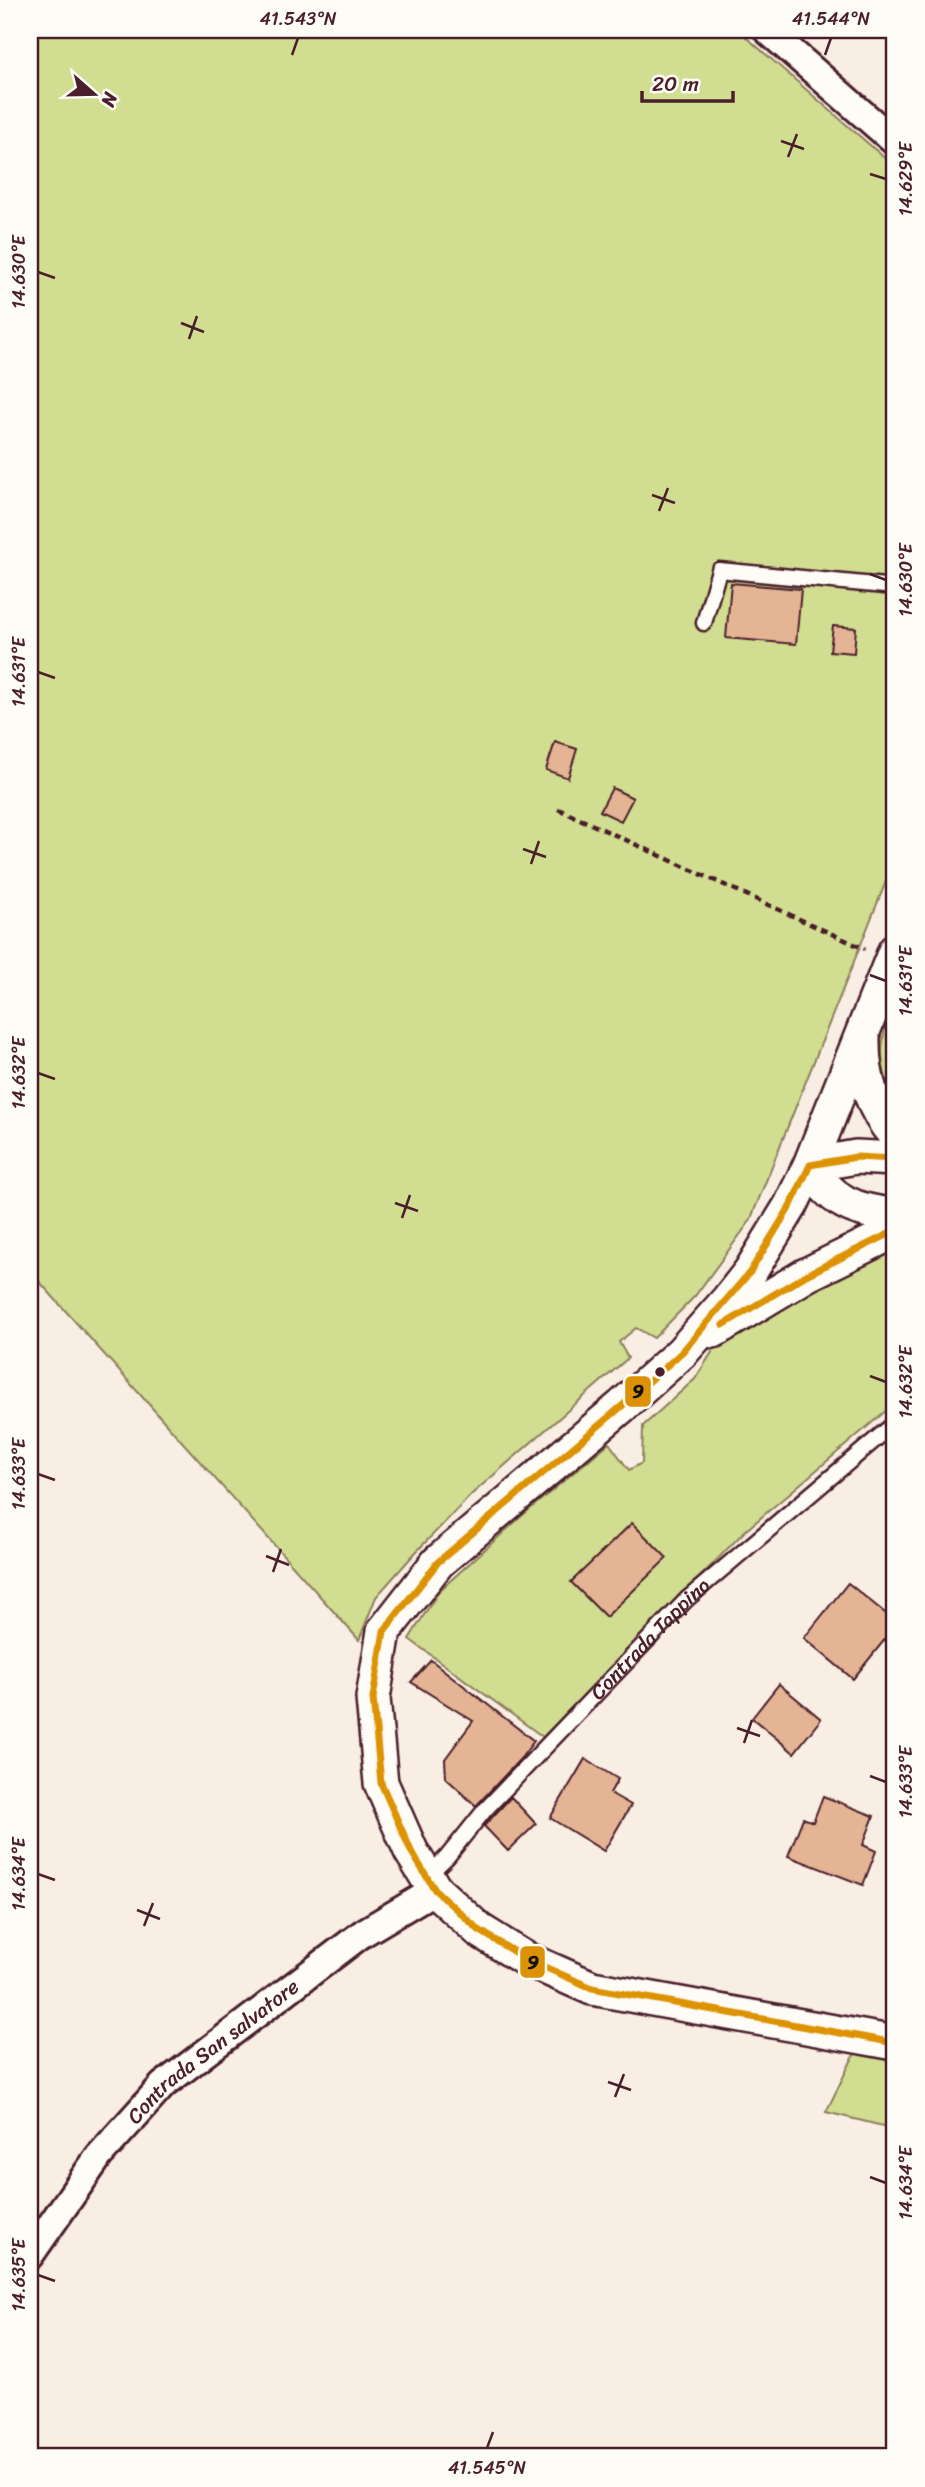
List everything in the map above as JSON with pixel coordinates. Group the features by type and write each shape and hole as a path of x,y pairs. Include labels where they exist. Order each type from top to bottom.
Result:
{"street":[{"path":"767,30 895,142"},
{"path":"893,956 810,1165 791,1205 750,1272 682,1352 438,1562 384,1631 373,1699 381,1783 411,1851 431,1883 479,1930 524,1958 592,1988 895,2043"},
{"path":"863,1031 868,1084 879,1114 895,1135"},
{"path":"810,1165 856,1157 895,1159"},
{"path":"810,1165 821,1183 839,1200 863,1210 895,1215"},
{"path":"682,1352 806,1275 895,1231"},
{"name":"Contrada San salvatore","path":"30,2255 99,2156 163,2085 431,1883"}],"lane":[{"path":"704,624 719,570 895,587"},
{"name":"Contrada Tappino","path":"431,1883 447,1857 484,1811 687,1599 895,1423"}],"path":[{"path":"558,809 893,956"}],"green space":[{"path":"30,30 738,30 895,167 895,859 750,1221 695,1296 654,1338 636,1328 619,1342 628,1358 472,1494 415,1553 376,1597 359,1640 30,1271"},
{"path":"895,998 895,1093 884,1071 882,1047"},
{"path":"895,1246 895,1403 744,1532 543,1737 409,1639 439,1591 524,1514 609,1443 629,1470 642,1463 643,1426 695,1379 721,1338"},
{"path":"855,2053 895,2061 895,2129 826,2112"}],"building":[{"path":"731,583 801,589 796,644 726,638"},
{"path":"833,626 856,628 854,653 830,651"},
{"path":"555,742 577,749 568,778 546,770"},
{"path":"612,788 633,798 621,821 600,811"},
{"path":"632,1523 667,1558 606,1617 571,1582"},
{"path":"848,1583 895,1621 895,1627 853,1679 804,1638"},
{"path":"431,1660 534,1741 476,1806 446,1778 445,1759 473,1721 411,1682"},
{"path":"779,1684 821,1719 794,1753 752,1718"},
{"path":"585,1759 618,1779 610,1793 631,1805 604,1851 550,1818"},
{"path":"823,1796 874,1816 863,1845 876,1851 863,1885 788,1856 803,1818 813,1822"},
{"path":"511,1797 536,1824 508,1851 484,1826"}],"transit line":[{"name":"9","path":"895,1159 856,1157 810,1165 791,1205 750,1272 682,1352 438,1562 384,1631 373,1698 381,1783 411,1851 435,1890 479,1930 524,1958 592,1988 895,2043"},
{"name":"9","path":"723,1325 806,1275 895,1231"}]}
